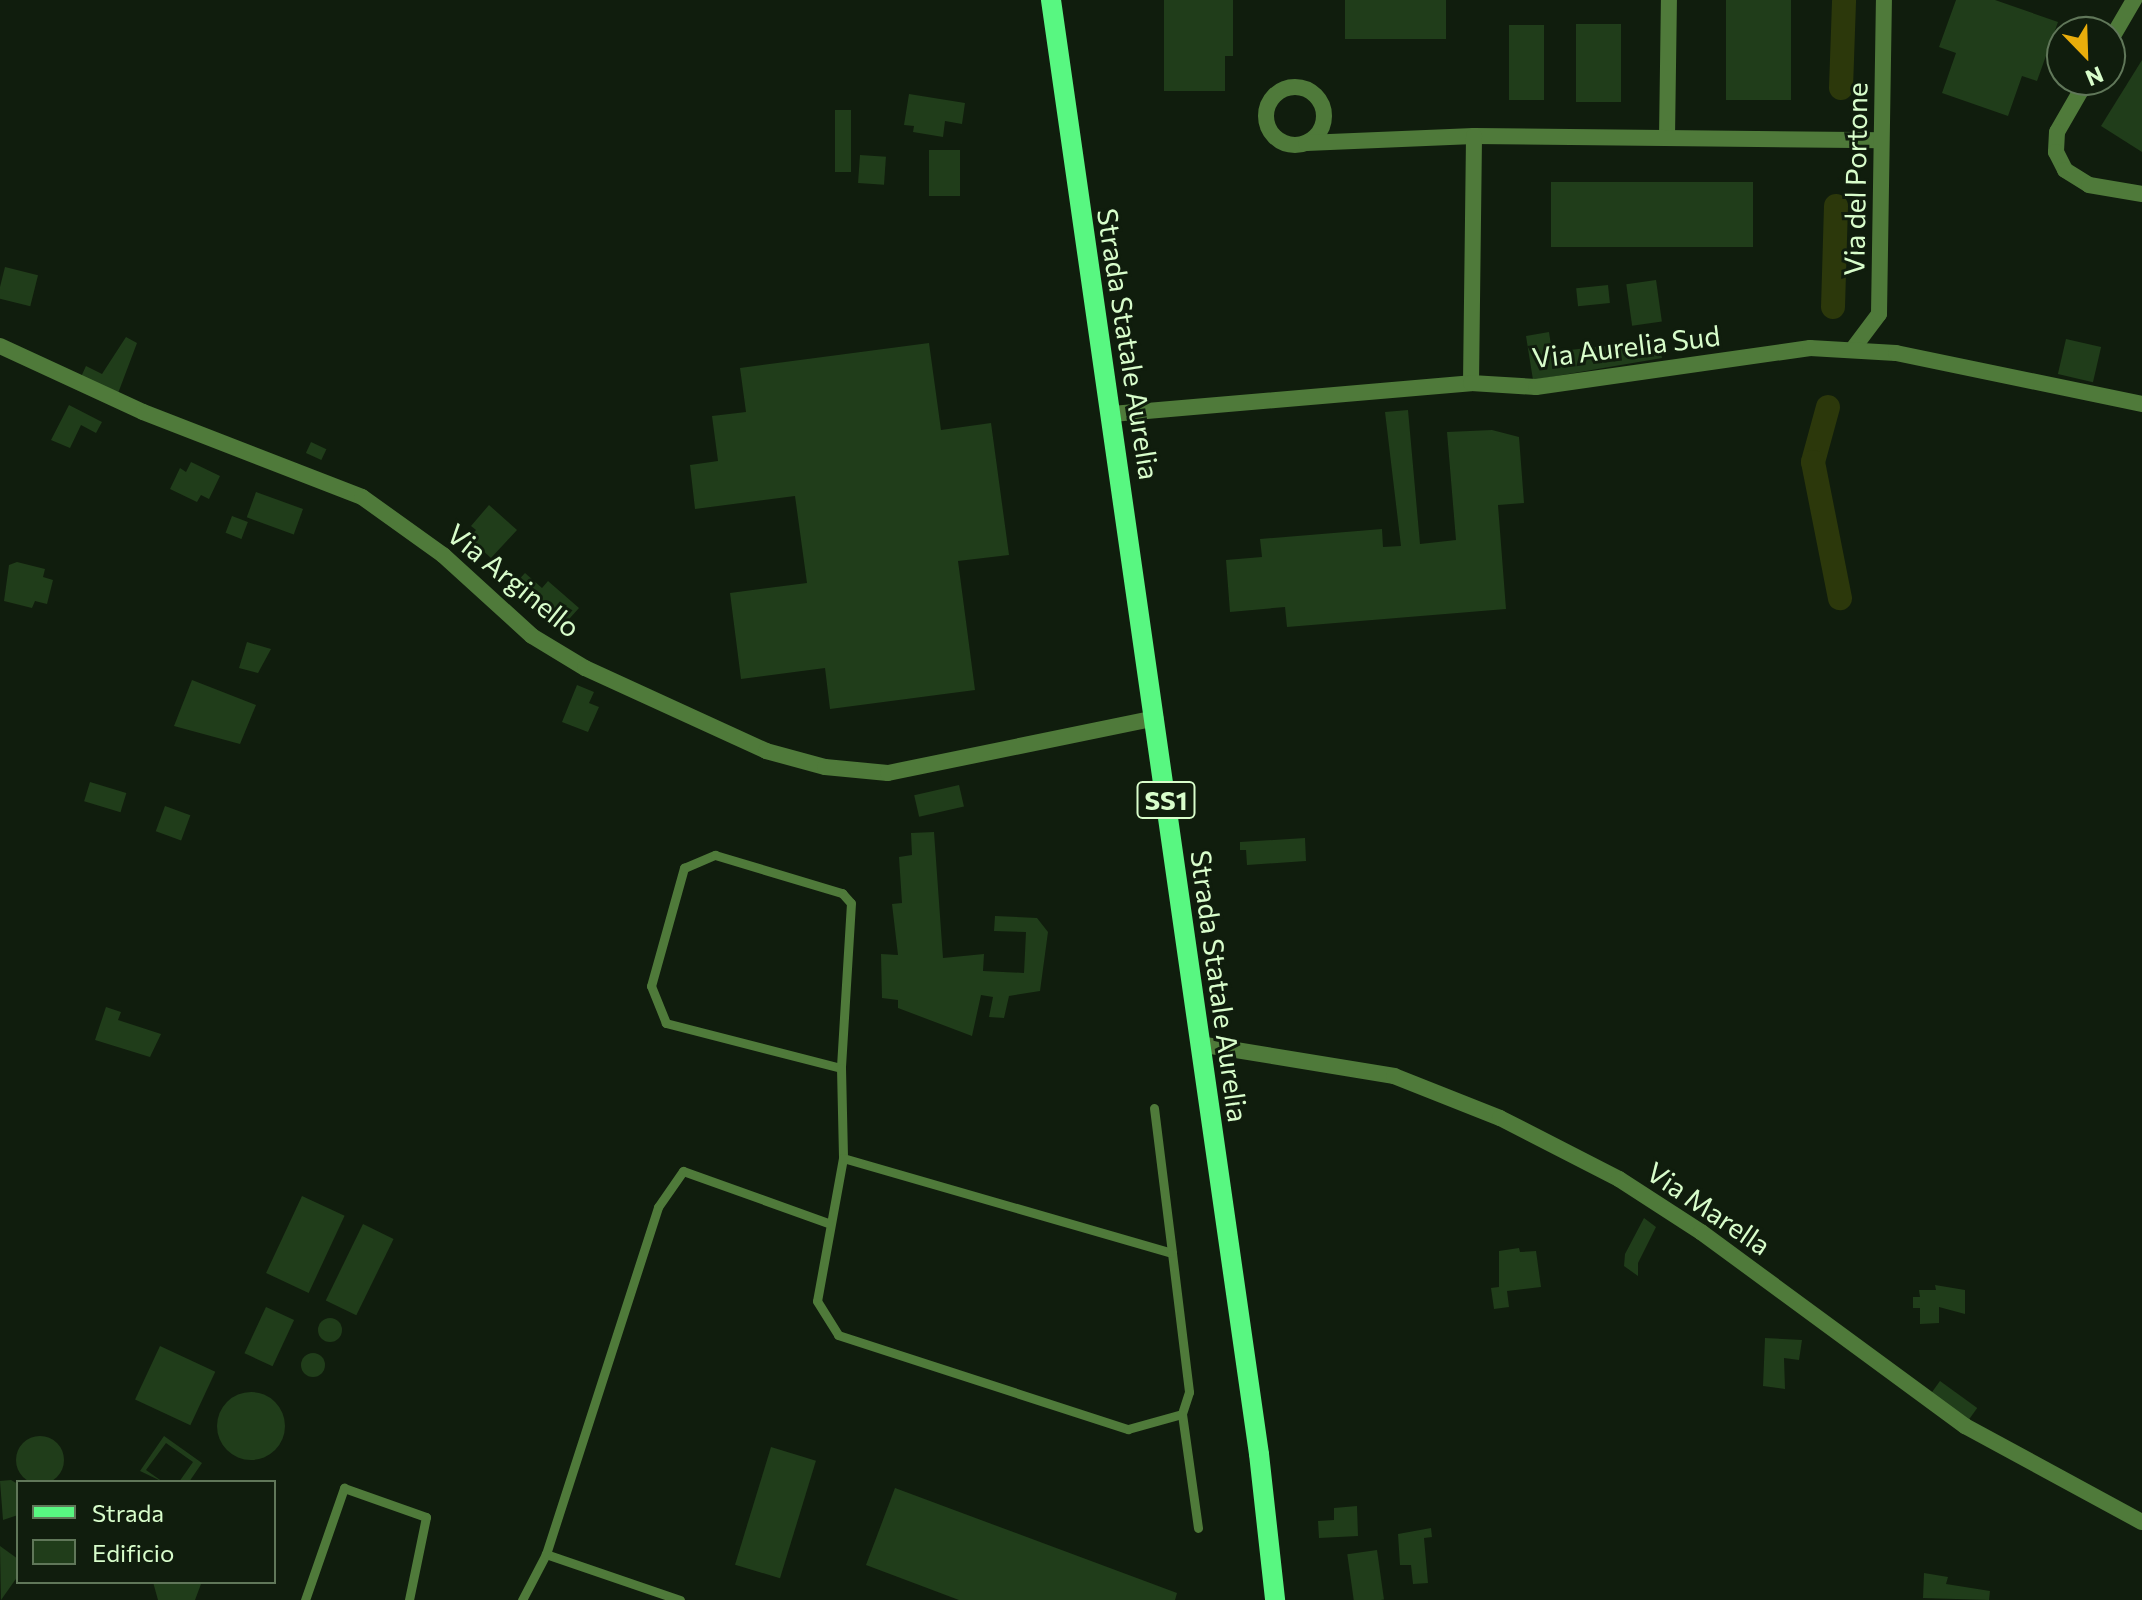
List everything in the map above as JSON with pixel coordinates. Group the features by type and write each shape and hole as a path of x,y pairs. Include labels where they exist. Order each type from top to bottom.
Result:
{"main road":[{"name":"Strada Statale Aurelia","path":"1051,0 1259,1454 1275,1600"}],"street":[{"path":"1667,138 1669,0"},
{"name":"Via del Portone","path":"1852,350 1879,314 1884,0"},
{"path":"2078,96 2057,132 2056,152 2065,170 2089,185 2142,194"},
{"path":"1471,383 1474,136"},
{"path":"1306,143 1474,136 1881,140"},
{"name":"Via Arginello","path":"0,346 143,412 362,497 443,555 532,636 585,668 766,751 825,767 888,773 1155,718"},
{"name":"Via Aurelia Sud","path":"1112,414 1471,383 1536,387 1810,348 1896,353 2142,404"},
{"name":"Via Marella","path":"1199,1044 1394,1076 1500,1118 1619,1179 1701,1232 1965,1426 2142,1522"}],"lane":[{"path":"841,1068 666,1023 651,986 684,868 715,855 842,893 851,903 841,1068 843,1158 828,1223 817,1301 838,1335 1128,1429 1182,1414"},
{"path":"1154,1108 1189,1392 1182,1414 1198,1528"},
{"path":"843,1158 1172,1253"},
{"path":"522,1600 546,1554 658,1207 683,1171 708,1176 828,1223"},
{"path":"305,1600 344,1488 426,1517 409,1600"},
{"path":"546,1554 680,1600"}],"building":[{"path":"1164,0 1233,0 1233,56 1225,56 1225,91 1164,91"},
{"path":"1345,0 1446,0 1446,39 1345,39"},
{"path":"1726,0 1791,0 1791,100 1726,100"},
{"path":"1956,0 1995,0 2046,18 2046,56 2037,81 2022,76 2008,116 1942,93 1956,53 1939,47"},
{"path":"1576,24 1621,24 1621,102 1576,102"},
{"path":"1509,25 1544,25 1544,100 1509,100"},
{"path":"2142,60 2142,152 2101,126 2120,96 2126,96 2126,86"},
{"path":"909,94 965,103 962,124 945,121 943,137 913,132 914,126 904,125"},
{"path":"835,110 851,110 851,172 835,172"},
{"path":"929,150 960,150 960,196 929,196"},
{"path":"860,155 886,157 884,185 858,183"},
{"path":"1551,182 1753,182 1753,247 1551,247"},
{"path":"5,267 38,275 30,306 0,299"},
{"path":"1656,280 1662,322 1632,326 1626,284"},
{"path":"1608,285 1610,303 1578,306 1576,288"},
{"path":"1549,332 1552,352 1658,340 1662,358 1533,380 1526,336"},
{"path":"126,337 137,343 117,396 80,379 86,366 102,374"},
{"path":"2066,339 2101,347 2093,382 2058,374"},
{"path":"929,343 941,430 991,423 1009,555 958,561 975,690 830,709 825,668 741,679 730,593 807,583 795,496 695,509 690,465 718,461 712,416 746,412 740,368"},
{"path":"69,405 102,422 96,433 81,425 70,448 51,440"},
{"path":"1408,410 1420,544 1456,540 1447,432 1492,430 1519,437 1524,503 1498,505 1506,609 1287,627 1285,607 1230,612 1226,560 1262,557 1260,539 1382,529 1383,547 1401,546 1385,412"},
{"path":"311,442 326,449 321,460 306,453"},
{"path":"191,462 220,476 209,499 201,495 197,502 170,489 180,468 186,472"},
{"path":"256,492 303,509 294,534 247,517"},
{"path":"489,505 517,530 491,558 469,538 476,530 471,526"},
{"path":"232,516 248,522 241,539 226,533"},
{"path":"17,562 45,569 43,577 53,580 47,604 35,601 32,608 4,601 9,565"},
{"path":"525,573 542,588 548,581 579,608 561,628 513,586"},
{"path":"247,642 271,649 258,673 239,668"},
{"path":"192,680 256,705 240,744 174,726"},
{"path":"577,685 594,692 589,703 599,707 588,732 562,722"},
{"path":"90,782 126,793 120,812 84,801"},
{"path":"959,785 964,806 919,817 914,795"},
{"path":"165,806 190,815 181,841 156,831"},
{"path":"934,832 943,958 984,954 983,971 1024,973 1026,932 994,931 995,916 1037,918 1048,932 1040,991 1009,996 1004,1018 989,1017 993,997 981,995 972,1036 898,1008 898,1000 882,998 881,954 898,955 892,904 902,903 899,857 912,855 911,833"},
{"path":"1305,838 1306,861 1247,865 1246,850 1240,850 1240,842"},
{"path":"106,1007 121,1012 118,1020 161,1034 150,1057 95,1040"},
{"path":"302,1196 345,1216 309,1293 266,1273"},
{"path":"1644,1218 1656,1227 1638,1263 1638,1276 1624,1266 1625,1254"},
{"path":"363,1224 394,1239 356,1315 326,1300"},
{"path":"1519,1248 1520,1252 1536,1251 1541,1287 1507,1291 1509,1307 1494,1309 1491,1288 1499,1287 1499,1251"},
{"path":"1935,1285 1965,1290 1965,1314 1939,1307 1939,1323 1920,1324 1920,1308 1913,1308 1913,1297 1920,1297 1919,1290 1936,1290"},
{"path":"266,1307 294,1320 273,1366 244,1353"},
{"path":"330,1318 339,1321 342,1330 339,1339 330,1342 321,1339 318,1330 321,1321"},
{"path":"1765,1338 1802,1340 1799,1360 1784,1358 1785,1389 1763,1386"},
{"path":"160,1346 215,1372 190,1425 135,1399"},
{"path":"313,1353 322,1356 325,1365 322,1374 313,1377 304,1374 301,1365 304,1356"},
{"path":"1940,1381 1977,1408 1968,1420 1931,1393"},
{"path":"251,1392 275,1402 285,1426 275,1450 251,1460 227,1450 217,1426 227,1402"},
{"path":"164,1436 202,1463 190,1480 180,1480 193,1462 166,1443 146,1470 160,1480 140,1471"},
{"path":"31,1438 49,1438 62,1451 62,1469 52,1480 28,1480 18,1469 18,1451"},
{"path":"771,1447 816,1461 780,1578 735,1565"},
{"path":"0,1481 16,1483 16,1516 3,1520"},
{"path":"895,1488 1177,1593 1175,1600 959,1600 866,1565"},
{"path":"1357,1506 1358,1536 1319,1538 1318,1521 1334,1520 1334,1508"},
{"path":"1431,1528 1432,1537 1424,1538 1428,1583 1413,1584 1411,1565 1400,1565 1398,1534"},
{"path":"0,1546 16,1558 16,1579 1,1600"},
{"path":"1377,1550 1384,1600 1354,1600 1347,1554"},
{"path":"1924,1573 1948,1577 1946,1584 1990,1591 1989,1600 1923,1598"},
{"path":"154,1584 201,1584 195,1600 158,1600"}],"waterway":[{"path":"1841,88 1844,0"},
{"path":"1833,307 1836,206"},
{"path":"1828,407 1813,462 1840,598"}]}
